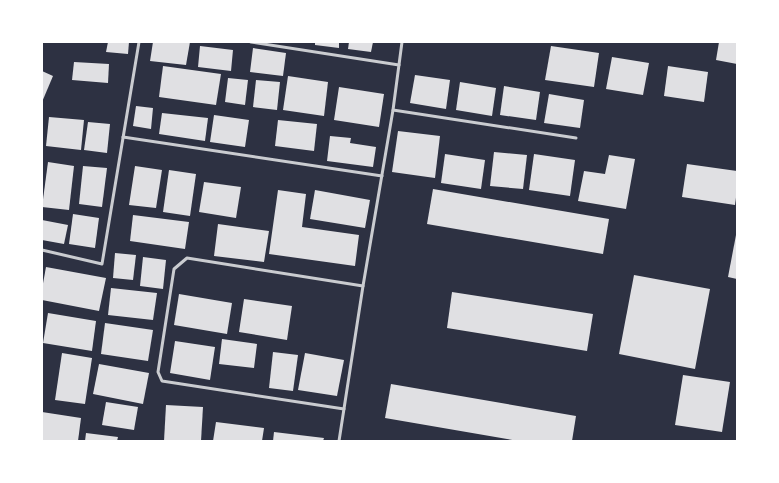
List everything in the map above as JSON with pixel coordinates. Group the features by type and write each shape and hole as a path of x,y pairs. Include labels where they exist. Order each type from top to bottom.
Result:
{"lane":[{"path":"42,250 102,264 138,42"},
{"path":"251,42 399,65"},
{"path":"339,441 363,286 393,110 402,42"},
{"path":"393,110 576,138"},
{"path":"123,137 382,176"},
{"path":"344,409 162,381 158,372 174,269 187,258 363,286"}],"building":[{"path":"108,42 129,42 128,54 106,52"},
{"path":"153,42 190,42 186,65 150,61"},
{"path":"315,42 339,42 339,48 315,45"},
{"path":"349,42 373,42 371,52 348,49"},
{"path":"719,42 737,42 737,64 716,60"},
{"path":"200,46 233,50 231,71 198,67"},
{"path":"551,46 599,53 594,87 545,80"},
{"path":"253,48 286,53 283,76 250,72"},
{"path":"612,57 649,63 643,95 606,89"},
{"path":"74,62 109,64 108,83 72,80"},
{"path":"163,66 221,74 216,105 159,97"},
{"path":"668,66 708,72 704,102 664,96"},
{"path":"42,71 53,76 42,102"},
{"path":"415,75 450,80 446,109 410,103"},
{"path":"288,76 328,82 324,116 283,110"},
{"path":"228,78 248,80 245,105 225,102"},
{"path":"256,80 280,82 277,110 253,107"},
{"path":"460,82 496,88 492,116 456,110"},
{"path":"504,86 540,92 536,120 500,115"},
{"path":"339,87 384,94 379,127 334,120"},
{"path":"549,94 584,100 580,128 544,123"},
{"path":"136,106 153,108 151,129 133,126"},
{"path":"162,113 208,118 205,141 159,134"},
{"path":"214,115 249,120 245,147 210,142"},
{"path":"49,117 84,120 81,150 46,146"},
{"path":"278,120 317,124 314,151 275,146"},
{"path":"88,122 110,124 107,153 84,150"},
{"path":"398,131 440,136 435,178 392,172"},
{"path":"330,136 351,138 350,143 376,147 373,167 327,161"},
{"path":"494,152 527,155 523,189 490,186"},
{"path":"445,154 485,160 481,189 441,183"},
{"path":"534,154 575,160 570,196 529,190"},
{"path":"609,155 635,159 626,209 578,201 584,171 605,174"},
{"path":"48,162 74,166 69,210 42,207"},
{"path":"687,164 737,171 735,205 682,197"},
{"path":"83,166 107,168 102,207 79,204"},
{"path":"135,166 162,170 156,208 129,205"},
{"path":"169,170 196,174 190,216 163,212"},
{"path":"204,182 241,187 236,218 199,212"},
{"path":"433,189 609,219 603,254 427,224"},
{"path":"278,190 306,194 302,227 359,235 355,266 269,254"},
{"path":"315,190 370,200 365,228 310,219"},
{"path":"73,214 99,218 95,248 69,244"},
{"path":"133,215 189,222 185,249 130,241"},
{"path":"42,220 68,225 64,244 42,240"},
{"path":"218,224 269,231 264,262 214,256"},
{"path":"737,235 737,279 728,277"},
{"path":"115,253 136,255 133,280 113,278"},
{"path":"143,257 166,260 163,289 140,286"},
{"path":"46,267 106,278 99,311 42,300 42,289"},
{"path":"634,275 710,289 695,369 619,354"},
{"path":"111,288 157,293 153,320 108,315"},
{"path":"452,292 593,314 587,351 447,328"},
{"path":"179,294 232,303 227,334 174,325"},
{"path":"244,299 292,306 287,340 239,332"},
{"path":"48,313 96,321 92,351 43,343"},
{"path":"105,323 153,330 148,361 101,354"},
{"path":"222,339 257,344 254,368 219,364"},
{"path":"175,341 215,347 210,380 170,373"},
{"path":"273,352 298,355 293,391 269,388"},
{"path":"62,353 92,358 85,404 55,400"},
{"path":"305,353 344,360 337,396 298,390"},
{"path":"99,364 149,373 143,404 93,394"},
{"path":"683,375 730,382 722,432 675,425"},
{"path":"391,384 576,416 572,441 518,441 385,418"},
{"path":"106,402 138,407 134,430 102,425"},
{"path":"166,405 203,407 201,441 164,441"},
{"path":"42,412 81,418 78,441 42,441"},
{"path":"216,422 264,428 262,441 213,441"},
{"path":"274,432 324,438 323,441 273,441"},
{"path":"86,433 118,437 117,441 85,441"}]}
